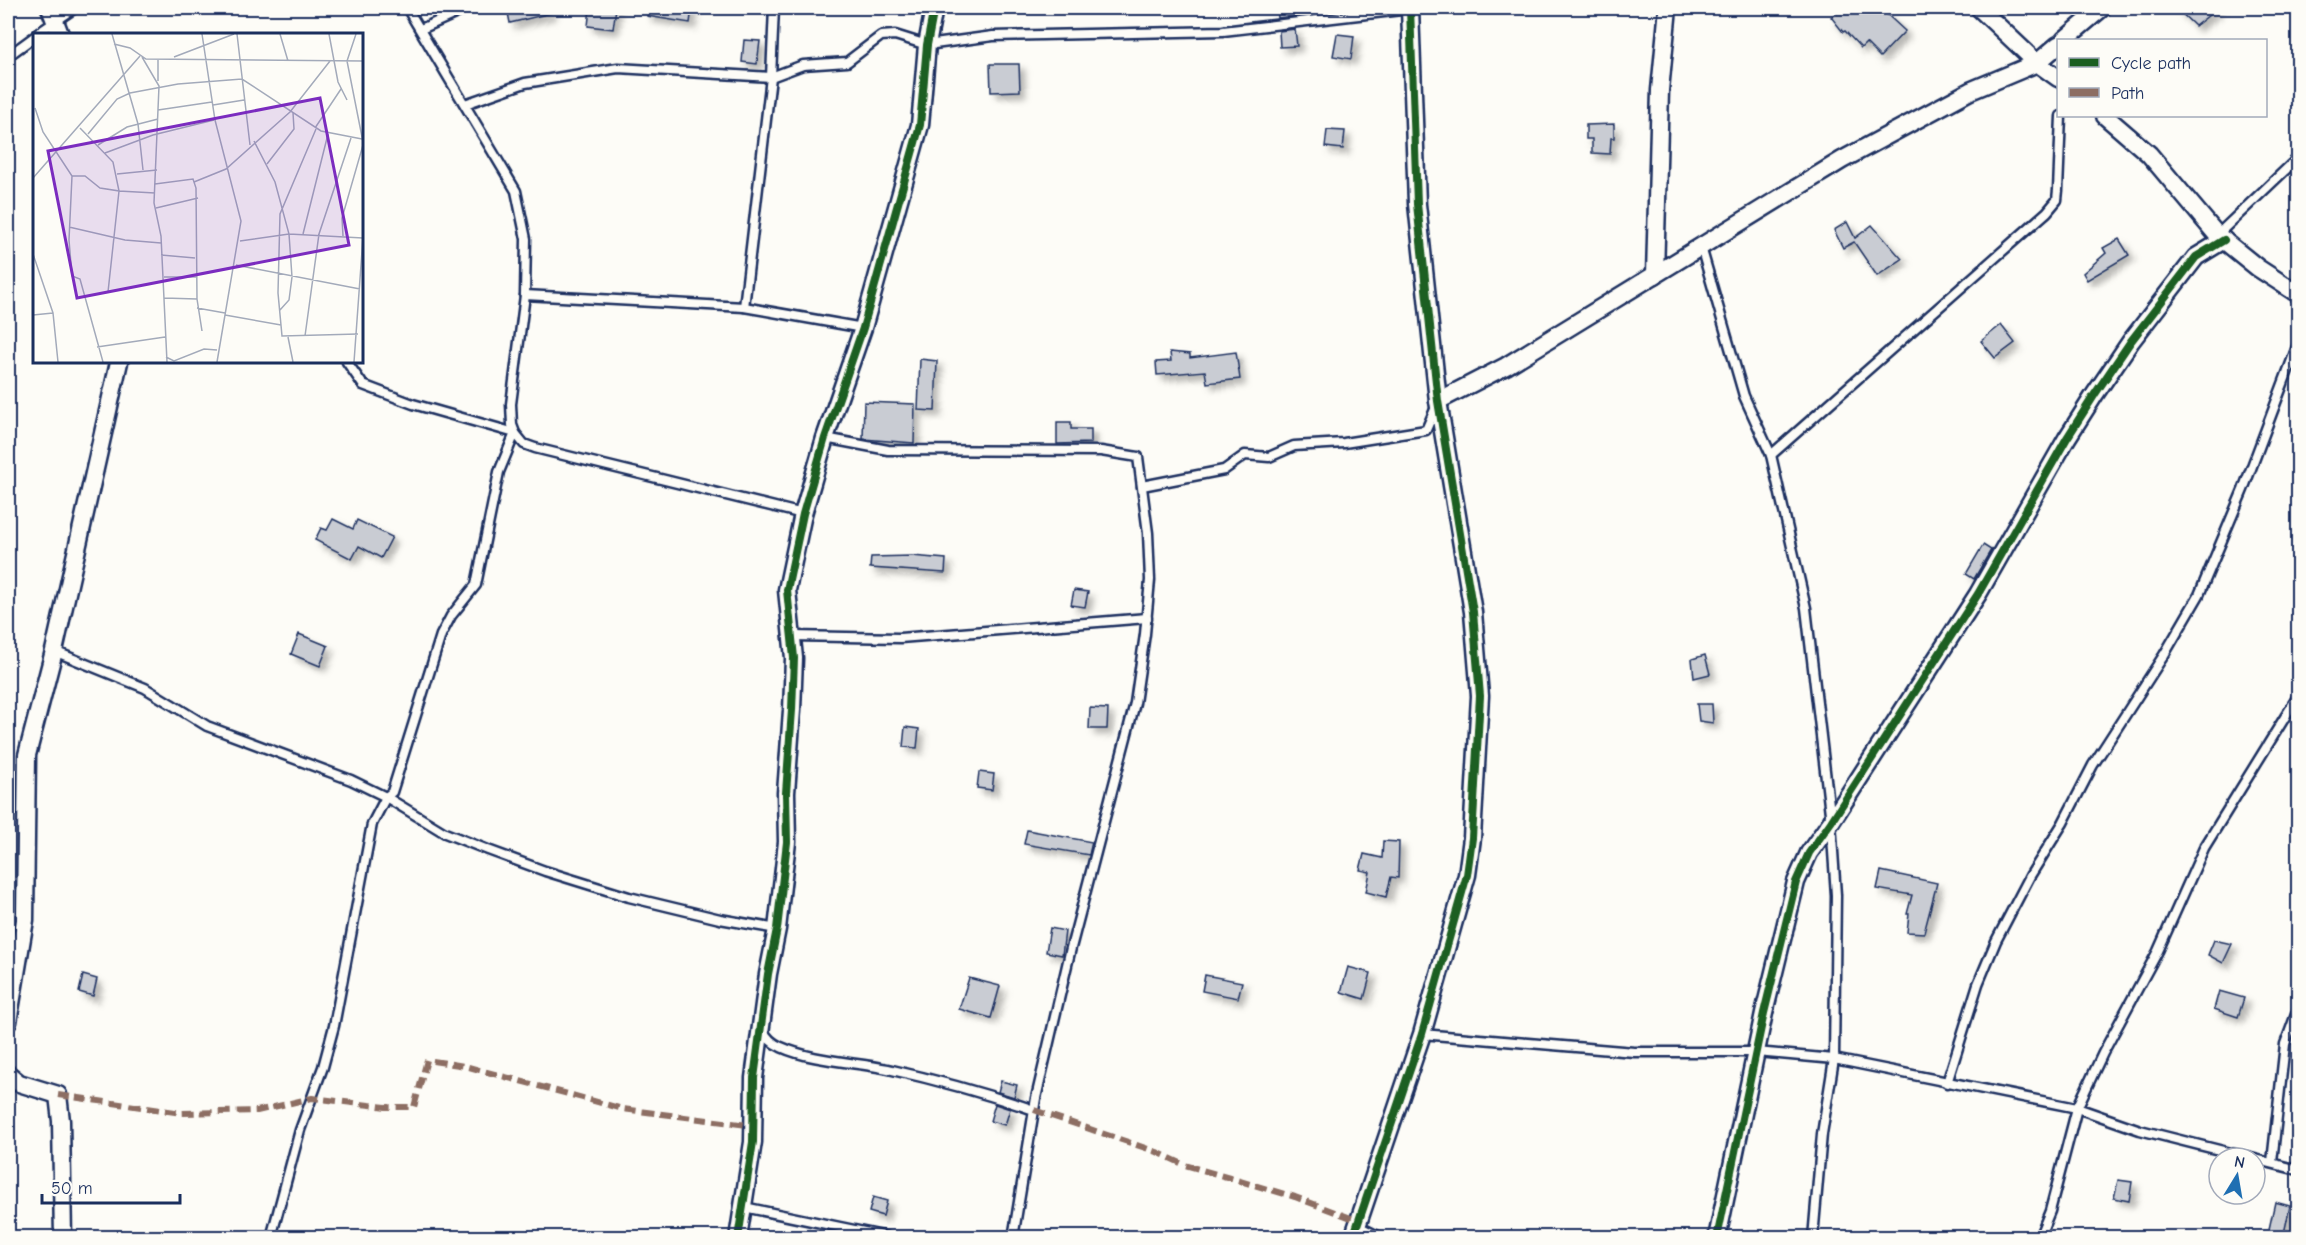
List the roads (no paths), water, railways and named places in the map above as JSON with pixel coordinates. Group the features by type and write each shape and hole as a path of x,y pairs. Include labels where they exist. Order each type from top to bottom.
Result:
{"street":[{"path":"738,1238 753,1142 754,1078 760,1029 777,929 787,842 786,793 792,710 792,636 787,590 803,514 825,438 863,328 920,125 927,45 934,8"},
{"path":"1355,1232 1422,1034 1467,875 1472,838 1480,696 1473,612 1438,401 1417,204 1410,8"},
{"path":"1655,275 1660,90 1668,8"},
{"path":"1979,8 2037,63 2057,77"},
{"path":"2065,39 2102,8"},
{"path":"1438,401 1506,366 1842,160 1970,92 2037,63 2057,46"},
{"path":"2106,117 2149,154 2221,237 2258,268 2298,294"},
{"path":"1717,1238 1756,1052 1796,882 1809,853 1978,594 2067,438 2095,394 2131,341 2196,257 2221,237"},
{"path":"8,1022 25,920 27,755 54,651 119,363"},
{"path":"8,1074 19,1083 58,1095 61,1121 63,1238"}],"lane":[{"path":"40,33 75,8"},
{"path":"407,8 516,191 526,239 525,296 512,404 512,425 515,433 524,444 535,448 803,514"},
{"path":"421,29 468,8"},
{"path":"744,308 771,77 774,8"},
{"path":"465,104 525,83 618,68 771,77 803,65 847,62 880,36 895,35 927,45 993,36 1223,31 1410,8"},
{"path":"8,56 33,38"},
{"path":"1771,455 2047,212 2057,200 2061,117"},
{"path":"2221,237 2298,158"},
{"path":"1701,247 1744,396 1771,455 1806,608 1831,822 1836,895 1834,1059 1822,1134 1813,1238"},
{"path":"525,296 744,308 863,328"},
{"path":"1947,1083 1978,984 2015,904 2094,765 2199,595 2247,480 2298,344"},
{"path":"348,363 363,385 413,404 515,433"},
{"path":"1142,486 1224,470 1245,455 1269,457 1294,446 1344,442 1426,430 1438,401"},
{"path":"271,1238 300,1130 323,1067 342,987 372,824 386,798 392,792 441,635 451,616 476,585 499,472 515,433"},
{"path":"825,438 888,450 1101,451 1138,457 1148,533 1150,580 1135,703 1071,948 1034,1110 1013,1238"},
{"path":"792,636 900,638 1147,618"},
{"path":"54,651 145,688 207,726 351,780 445,833 545,871 629,897 720,919 777,929"},
{"path":"2039,1238 2050,1211 2078,1108 2117,1023 2175,916 2204,848 2298,696"},
{"path":"2272,1162 2284,1044 2298,1009"},
{"path":"760,1029 772,1043 806,1055 890,1069 1034,1110"},
{"path":"1422,1034 1634,1052 1756,1052 1834,1059 2078,1108 2140,1130 2298,1170"},
{"path":"744,1207 893,1238"},
{"path":"1355,1232 1382,1238"}]}
